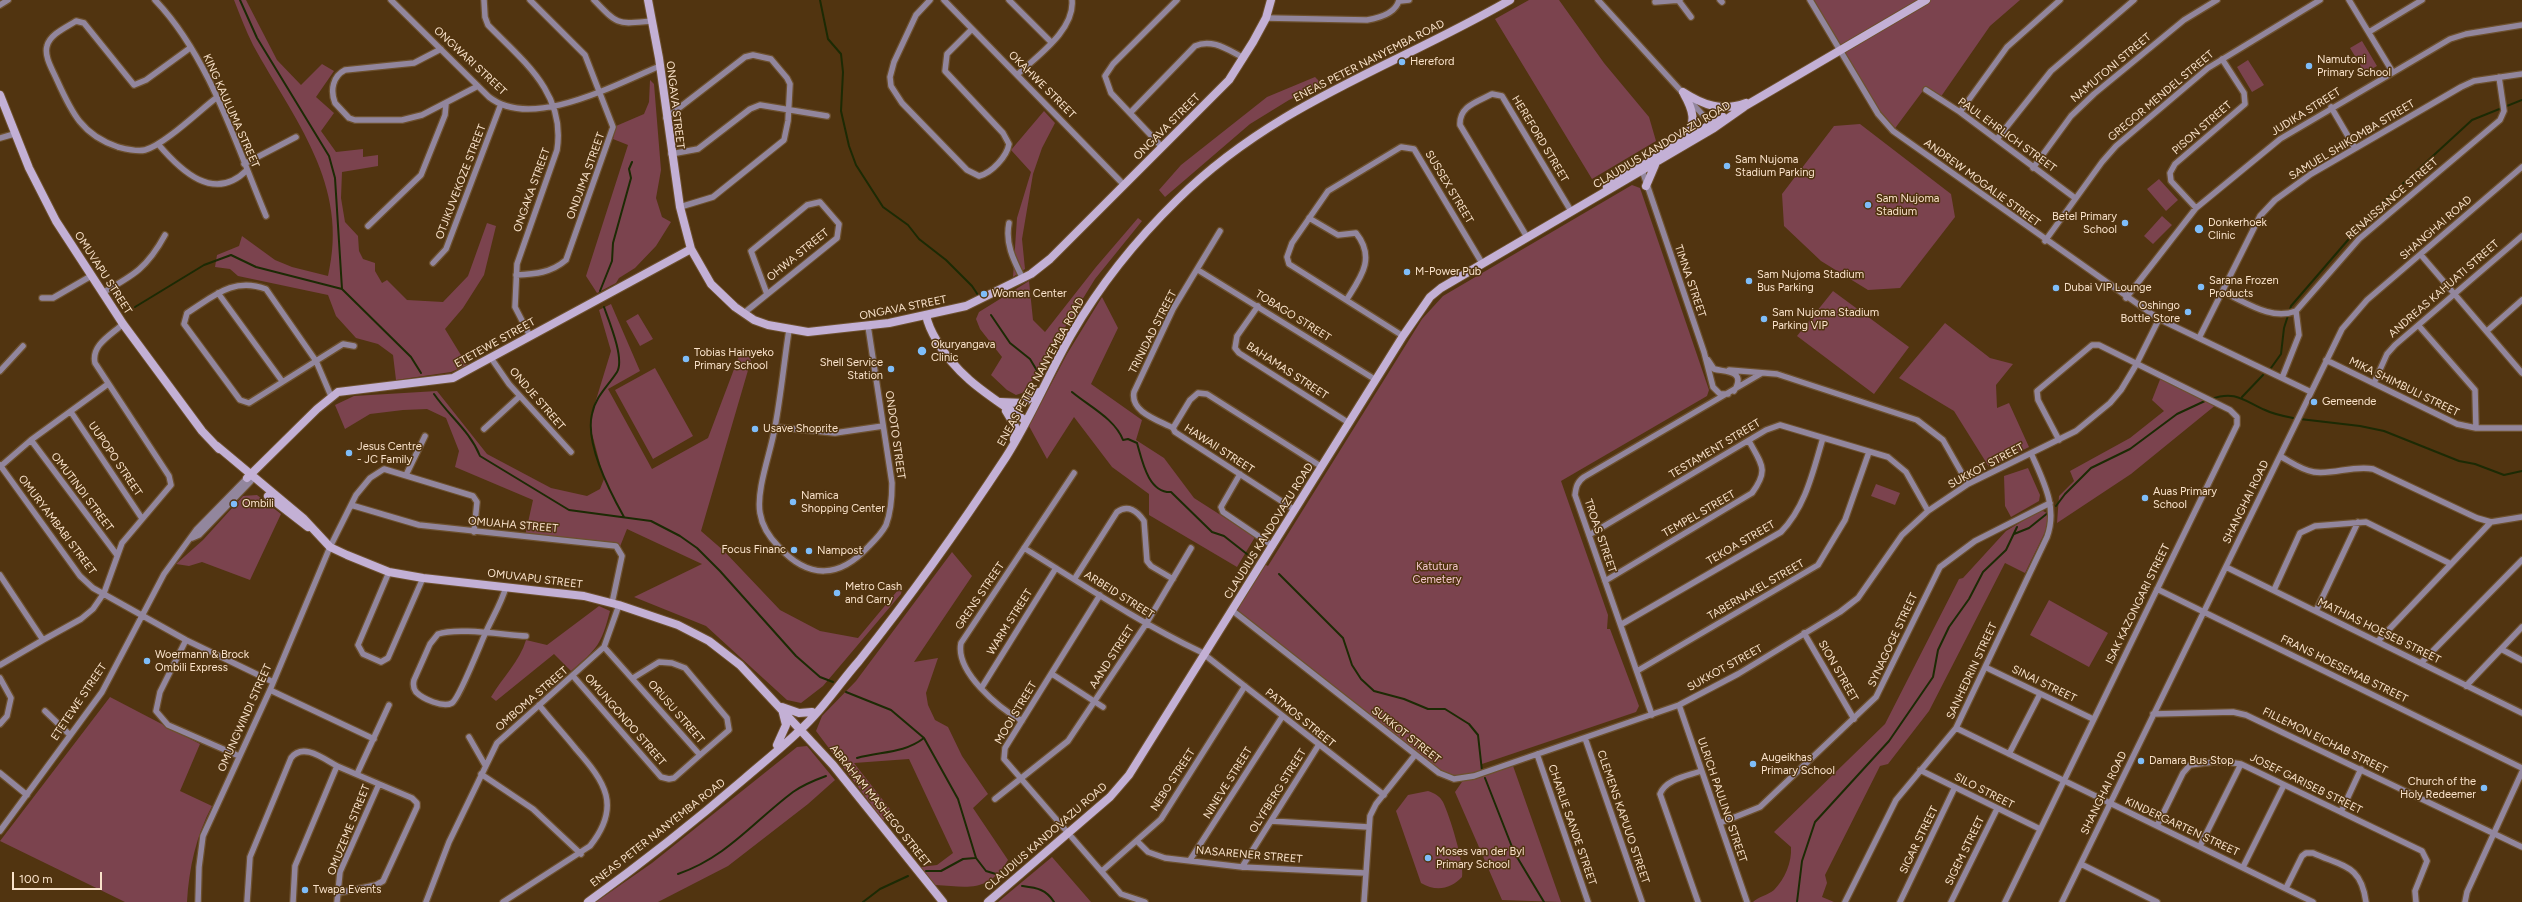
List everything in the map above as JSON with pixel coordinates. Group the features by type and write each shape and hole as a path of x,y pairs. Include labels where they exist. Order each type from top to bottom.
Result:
{"street":[{"path":"0,5 8,0"},
{"name":"KING KAULUMA STREET","path":"154,0 174,23 198,60 216,98 266,216"},
{"name":"ONGWARI STREET","path":"391,0 478,86 501,104 532,109 554,107 600,91 660,66"},
{"name":"ONGAKA STREET","path":"484,0 484,17 488,25 541,80 554,107 560,132 557,150 519,255 516,275 515,307 530,336"},
{"name":"ONDJIMA STREET","path":"516,275 538,274 550,270 560,265 569,254 613,129 613,123 585,55 530,0"},
{"path":"594,0 616,22 652,21"},
{"name":"ONGAVA STREET","path":"648,0 660,66 671,154 680,207 691,249 710,284 744,313 761,322 789,330 822,332 868,326 966,306 1022,277 1031,274 1050,259 1229,80 1244,58 1266,18 1270,0"},
{"path":"930,0 916,15 894,62 890,77 891,86 902,103 967,170 979,176 985,174 1005,156 1009,144 1003,133 945,71 947,54 972,29"},
{"name":"OKAHWE STREET","path":"944,0 1018,74 1124,185"},
{"path":"1009,0 1051,42"},
{"path":"1018,74 1051,42 1068,21 1072,0"},
{"path":"1162,147 1109,91 1106,73 1177,0"},
{"path":"1266,18 1367,20 1379,18 1390,12 1400,0 1409,0"},
{"name":"ENEAS PETER NANYEMBA ROAD","path":"588,902 648,859 742,781 827,700 915,589 1012,447 1045,387 1069,338 1108,280 1145,234 1211,169 1255,135 1302,106 1468,24 1510,0"},
{"path":"1598,0 1712,126"},
{"path":"1655,2 1679,0 1691,17"},
{"name":"ANDREW MOGALIE STREET","path":"1810,0 1878,114 1888,127 1928,158 2045,241 2126,298 2159,319 2311,392"},
{"name":"CLAUDIUS KANDOVAZU ROAD","path":"1590,200 1621,176 1658,162 1712,126 1926,0"},
{"path":"1960,112 2008,47 2060,0"},
{"path":"1997,139 2051,71 2134,0"},
{"name":"NAMUTONI STREET","path":"2033,168 2071,116 2094,94 2184,20 2217,0"},
{"name":"GREGOR MENDEL STREET","path":"2045,241 2075,198 2116,146 2222,59 2320,0"},
{"path":"2349,0 2392,71"},
{"path":"2369,32 2422,0"},
{"path":"190,48 146,80 134,85 81,21 59,32 49,41 46,47 51,67 70,107 81,125 88,132 123,149 144,150 158,144 216,98"},
{"name":"JUDIKA STREET","path":"2126,298 2196,208 2280,139 2392,71 2455,37 2522,25"},
{"path":"1130,113 1195,46 1202,43 1212,43 1244,58"},
{"path":"441,49 420,61 408,64 345,70 336,77 333,94 337,106 349,118 355,120 402,120 446,104 478,86"},
{"path":"666,118 740,60 753,55 771,59 783,71 790,84 786,138 775,149 712,197 680,207"},
{"name":"PISON STREET","path":"2196,208 2171,181 2170,173 2175,164 2245,104 2244,93 2222,59"},
{"name":"SAMUEL SHIKOMBA STREET","path":"2199,338 2264,211 2275,200 2311,174 2461,86 2474,81 2522,74"},
{"name":"RENAISSANCE STREET","path":"2296,311 2359,239 2500,120 2504,111 2499,77"},
{"name":"PAUL EHRLICH STREET","path":"1926,90 1960,112 2075,198"},
{"path":"1682,92 1711,107 1732,107 1760,98"},
{"path":"1682,92 1694,116 1690,132 1683,140"},
{"name":"HEREFORD STREET","path":"1527,237 1460,125 1460,117 1464,110 1492,94 1502,96 1572,210"},
{"name":"OMUVAPU STREET","path":"0,95 14,134 42,197 123,324 202,430 251,478 303,518 312,530 330,547 389,572 423,578 572,593 615,604 678,625 709,641 740,665 799,727"},
{"path":"368,226 421,175 445,115 446,104"},
{"name":"OTJIKUVEKOZE STREET","path":"433,263 446,249 501,104"},
{"path":"671,154 698,150 756,106 788,108 827,116"},
{"path":"2331,107 2355,148"},
{"name":"CLAUDIUS KANDOVAZU ROAD","path":"988,902 1121,786 1233,611 1403,336 1436,292 1572,210 1624,182 1641,168 1683,140 1712,126"},
{"path":"0,138 14,134"},
{"path":"158,144 182,170 217,185 230,183 246,167 296,137"},
{"name":"SUSSEX STREET","path":"1403,336 1347,299 1289,264 1288,252 1328,191 1401,147 1409,147 1414,149 1482,263"},
{"path":"1624,182 1636,180 1646,186 1650,172 1658,162"},
{"name":"SHANGHAI ROAD","path":"2062,902 2342,329 2354,313 2522,167"},
{"name":"TIMNA STREET","path":"1641,168 1704,352 1712,383"},
{"name":"OHWA STREET","path":"744,313 837,238 839,224 820,202 807,205 751,251 767,294"},
{"path":"1309,218 1338,235 1356,233 1363,247 1365,272 1347,299"},
{"path":"1009,223 1006,236 1010,252 1022,277"},
{"name":"TRINIDAD STREET","path":"1173,428 1137,407 1133,398 1173,309 1198,270 1220,231"},
{"path":"102,293 142,268 152,258 165,235"},
{"name":"ANDREAS KAHUATI STREET","path":"2374,383 2391,350 2522,236"},
{"name":"ETETEWE STREET","path":"0,831 102,692 164,574 192,538 199,535 286,441 331,396 346,390 453,378 691,249"},
{"path":"2421,255 2522,373"},
{"name":"TOBAGO STREET","path":"1198,270 1376,380"},
{"path":"42,298 53,298 91,276"},
{"path":"331,396 316,361 266,289 255,285 231,286 187,313 184,324 240,400 249,403 282,381 316,361 344,344 354,346"},
{"path":"2223,292 2268,313 2283,315 2296,311 2299,335 2282,378"},
{"path":"218,293 282,381"},
{"path":"2487,331 2522,300"},
{"name":"BAHAMAS STREET","path":"1258,306 1238,336 1236,348 1239,353 1349,423"},
{"path":"926,315 930,328 952,364 973,384 1026,422"},
{"name":"SUKKOT STREET","path":"1233,611 1438,773 1454,779 1474,776 1679,705 1738,674 1840,612 1858,598 1902,535 1928,510 1968,484 2059,440 2084,426 2113,400 2136,365 2159,319"},
{"path":"0,665 81,619 104,593 122,543 142,517 169,489 171,485 169,476 95,363 94,353 101,343 123,324"},
{"name":"ONDOTO STREET","path":"789,330 775,427 760,497 762,522 786,555 803,566 817,572 832,571 847,565 866,550 886,525 892,495 868,326"},
{"path":"2419,326 2475,390 2476,428"},
{"path":"2059,440 2038,400 2037,394 2039,388 2092,345 2099,345 2136,365"},
{"path":"0,371 23,346"},
{"path":"1704,352 1711,366 1720,370 1787,376 1917,420 1942,440 1968,484"},
{"name":"ONDJE STREET","path":"491,358 520,396 571,452"},
{"name":"MIKA SHIMBULI STREET","path":"2326,360 2457,424 2476,428 2522,428"},
{"name":"ISAK KAZONGARI STREET","path":"2005,902 2237,425 2238,418 2230,410 2136,365"},
{"path":"1720,370 1714,376 1712,383 1715,390 1720,394 1731,393 1737,379 1729,370"},
{"name":"TROAS STREET","path":"1652,715 1622,624 1575,495 1580,480 1731,393 1762,373"},
{"path":"0,466 31,440 108,384"},
{"path":"998,401 1023,403 1034,397 1045,387"},
{"path":"1712,403 1715,390"},
{"name":"HAWAII STREET","path":"1295,510 1179,436 1173,428 1194,395 1203,392 1322,467"},
{"path":"484,429 520,396"},
{"path":"998,401 1012,418 1016,426 1012,447"},
{"name":"UUPOPO STREET","path":"71,412 142,517"},
{"name":"TESTAMENT STREET","path":"1589,535 1766,430 1780,425 1888,457 1904,469 1928,510"},
{"path":"775,427 835,433 883,426"},
{"path":"425,436 406,475 473,496 477,502 474,532"},
{"name":"TEKOA STREET","path":"1622,624 1781,532 1794,518 1804,497 1823,438"},
{"name":"OMUTINDI STREET","path":"31,440 117,555"},
{"name":"TEMPEL STREET","path":"1605,580 1752,493 1761,480 1764,470 1749,441"},
{"name":"TABERNAKEL STREET","path":"1637,671 1818,565 1845,520 1869,452"},
{"name":"SANHEDRIN STREET","path":"1845,902 1892,807 1920,770 1956,728 2047,537 2052,517 2049,493 2031,453"},
{"path":"2280,456 2299,467 2315,472 2362,468 2373,469 2461,511 2491,522 2522,517"},
{"name":"OMURYAMBABI STREET","path":"0,466 80,576 93,588 186,640 273,682"},
{"name":"OMUNGWINDI STREET","path":"198,902 199,867 203,836 270,690 330,547 362,486 380,470 406,475"},
{"name":"GRENS STREET","path":"1022,721 1000,708 962,662 960,654 961,642 1074,473"},
{"path":"1240,474 1221,507 1223,512 1273,546"},
{"name":"SYNAGOGE STREET","path":"1720,823 1760,807 1854,719 1880,692 1940,567 1976,541 2050,503"},
{"name":"OMUAHA STREET","path":"351,505 419,525 616,546 622,556 615,604"},
{"path":"1075,578 1117,512 1125,508 1130,508 1144,521 1147,561 1151,566 1173,579"},
{"path":"2274,590 2300,533 2311,527 2358,522 2374,524 2451,564"},
{"path":"2316,611 2358,522"},
{"path":"2378,641 2491,522"},
{"name":"ARBEID STREET","path":"1024,548 1075,578 1146,624 1205,655"},
{"name":"AAND STREET","path":"995,799 1068,741 1146,624 1191,548"},
{"path":"2422,663 2522,560"},
{"name":"MATHIAS HOESEB STREET","path":"2226,567 2522,713"},
{"name":"WARM STREET","path":"982,687 1056,568"},
{"path":"389,572 358,645 363,654 382,662 388,658 423,578"},
{"path":"0,575 43,640"},
{"path":"506,587 485,634 453,702 447,706 416,692 414,680 434,637 442,632 485,634 526,636"},
{"name":"FRANS HOESEMAB STREET","path":"2156,589 2522,768"},
{"name":"MOOI STREET","path":"1100,594 1004,753 1006,763 1121,894 1145,902"},
{"name":"OMBOMA STREET","path":"426,902 449,842 497,743 604,647 615,604"},
{"path":"2466,686 2522,627"},
{"name":"SION STREET","path":"1804,633 1854,719"},
{"path":"186,640 160,692 156,704 156,711 168,725 239,756"},
{"name":"ORUSU STREET","path":"604,647 700,755 727,732 729,723 685,668 672,663 659,662 633,678"},
{"path":"2501,649 2522,660"},
{"name":"PATMOS STREET","path":"1205,655 1318,746 1384,795"},
{"name":"SINAI STREET","path":"1985,667 2093,719"},
{"path":"1052,674 1103,707"},
{"name":"OMUNGONDO STREET","path":"573,676 661,777 669,779 674,778 700,755"},
{"path":"0,678 11,698 7,716 0,724"},
{"name":"NEBO STREET","path":"1102,871 1161,819 1245,686"},
{"path":"270,690 374,739"},
{"path":"2009,754 2040,694"},
{"name":"ENEAS PETER NANYEMBA ROAD","path":"742,781 777,745 799,727 812,712 827,700"},
{"path":"357,774 389,705"},
{"path":"503,902 581,854 590,846 602,828 606,815 606,793 599,775 539,705"},
{"name":"ULRICH PAULINO STREET","path":"1679,705 1700,771 1720,823 1747,902"},
{"path":"780,706 794,712 812,712"},
{"path":"777,745 784,734 786,725 780,706"},
{"path":"45,711 70,735"},
{"name":"FILLEMON EICHAB STREET","path":"2154,714 2233,712 2246,715 2522,847"},
{"name":"NINEVE STREET","path":"1190,860 1282,717"},
{"name":"ABRAHAM MASHEGO STREET","path":"799,727 833,765 944,902"},
{"name":"KINDERGARTEN STREET","path":"1956,728 2313,902"},
{"path":"469,737 485,765"},
{"name":"CLEMENS KAPUUO STREET","path":"1585,738 1642,902"},
{"name":"OLYFBERG STREET","path":"1242,867 1318,746"},
{"path":"247,902 250,857 291,758 297,752 304,751 379,784"},
{"name":"CHARLIE SANDE STREET","path":"1537,754 1588,902"},
{"path":"1364,902 1368,827 1372,810 1415,755"},
{"name":"JOSEF GARISEB STREET","path":"2157,826 2183,772 2190,765 2220,761 2241,764 2424,853 2427,861 2415,891 2416,902"},
{"path":"2200,846 2241,764"},
{"path":"293,902 295,866 337,766"},
{"path":"2341,812 2361,769"},
{"name":"SILO STREET","path":"1920,770 2040,829"},
{"path":"1698,902 1660,794 1663,787 1668,783 1700,771"},
{"path":"2465,902 2466,892 2522,772"},
{"path":"0,773 27,795"},
{"path":"481,774 533,809 581,854"},
{"name":"OMUZEME STREET","path":"337,902 340,872 379,784 412,798 418,803 416,812 383,881 376,885 338,893"},
{"path":"2243,867 2284,786"},
{"name":"SIGAR STREET","path":"1900,902 1955,787"},
{"name":"SIGEM STREET","path":"1951,902 1997,809"},
{"path":"1271,821 1368,827"},
{"name":"NASARENER STREET","path":"1137,841 1153,854 1190,860 1242,867 1365,873"},
{"path":"2286,888 2302,856 2306,852 2313,853 2358,874 2364,886 2366,902"},
{"path":"2081,864 2157,902"}],"green space":[{"path":"234,0 246,0 277,60 301,85 322,64 334,71 316,97 334,113 321,131 336,152 363,149 363,157 378,155 378,166 342,172 341,198 345,222 358,236 359,251 363,259 375,263 375,271 382,283 387,280 407,300 443,302 468,276 487,223 496,226 484,275 463,308 445,329 467,365 451,372 396,380 393,355 378,344 356,338 336,316 328,295 238,276 230,269 215,267 217,255 239,246 242,236 275,260 292,267 328,276 333,243 331,212 325,182 314,154 301,127 253,45"},
{"path":"1529,0 1559,0 1604,63 1649,117 1656,141 1592,179 1495,19"},
{"path":"1810,0 2020,0 1990,26 1940,98 1925,88 1893,131 1883,121"},
{"path":"2362,41 2377,66 2365,73 2350,48"},
{"path":"2248,60 2264,85 2252,92 2237,67"},
{"path":"1315,77 1322,84 1289,100 1250,124 1165,197 1159,190 1181,165 1267,97"},
{"path":"650,80 654,84 661,170 656,198 662,217 671,222 656,246 635,268 619,278 616,283 597,293 586,276 628,145 613,139 616,126 644,114 649,102"},
{"path":"1044,111 1055,123 1042,148 1033,174 1022,239 1025,269 1013,277 1017,218 1031,172 1011,150"},
{"name":"Sam Nujoma Stadium","path":"1860,124 1951,194 1955,217 1900,288 1868,290 1821,261 1784,226 1782,194 1834,126"},
{"path":"2159,179 2178,200 2166,211 2147,189"},
{"name":"Katutura Cemetery","path":"1632,185 1640,188 1709,390 1707,396 1561,481 1608,615 1607,629 1610,629 1639,706 1636,712 1482,764 1482,771 1512,763 1561,902 1502,900 1455,792 1464,779 1445,776 1233,611 1262,563 1268,566 1422,319 1443,296"},
{"path":"2162,216 2172,225 2153,244 2144,236"},
{"path":"1138,218 1142,221 1095,279 1025,392 1016,395 1007,390 991,375 1002,357 980,329 976,319 979,312 1029,281 1033,320 1045,332 1096,267"},
{"path":"1833,291 1909,347 1874,394 1797,336"},
{"path":"1102,297 1118,328 1091,384 1142,420 1136,440 1164,458 1194,498 1255,537 1237,567 1149,515 1149,494 1112,467 1074,417 1047,459 1029,426 1067,354"},
{"path":"611,304 640,371 608,389 652,469 708,438 742,348 751,360 701,531 724,551 780,610 820,631 858,638 903,584 901,594 823,686 801,703 787,700 706,626 634,597 702,564 627,529 619,549 525,536 533,500 455,467 459,451 446,418 427,409 370,414 345,429 335,405 354,396 437,391 487,454 551,488 587,496 600,489 604,479 590,426 592,413 611,351 599,310"},
{"path":"638,314 653,339 640,346 626,321"},
{"path":"1945,323 1990,358 2013,364 1996,385 1997,408 2009,403 2029,447 1989,467 1954,411 1899,378"},
{"path":"655,368 693,436 653,459 615,390"},
{"path":"2161,377 2217,404 2131,474 2057,523 2059,496 2074,481 2070,471 2130,438 2164,411 2152,400"},
{"path":"2028,468 2040,495 2039,501 2011,517 2005,506 2004,476"},
{"path":"1876,484 1900,493 1895,505 1871,496"},
{"path":"257,495 281,514 250,580 202,562 189,566 176,564 203,540 243,496"},
{"path":"2041,510 2049,514 2047,528 2025,573 2005,563 1929,711 1888,764 1880,766 1825,875 1827,883 1822,897 1834,902 1753,902 1774,890 1778,886 1789,864 1791,847 1774,832 1885,724 1959,579 1963,578 2006,531"},
{"path":"952,552 972,576 914,662 938,658 926,693 928,705 935,720 948,727 962,756 988,794 973,808 1008,860 1001,871 993,878 977,886 968,887 935,885 921,867 937,865 953,853 909,759 854,763 893,813 883,820 816,731 822,716 856,681"},
{"path":"2049,600 2108,633 2089,667 2030,635"},
{"path":"599,606 610,611 601,639 593,651 571,671 554,654 496,701 491,697 520,655 526,640 547,645"},
{"path":"110,697 200,744 180,791 212,806 206,817 194,852 187,902 125,902 0,841"},
{"path":"807,746 835,780 808,804 728,866 658,902 596,902 652,863 797,747"},
{"path":"1428,791 1437,795 1443,802 1449,817 1461,861 1462,877 1448,887 1443,888 1432,888 1421,883 1396,811 1408,795"},
{"path":"1052,857 1091,902 998,902"}],"waterway":[{"path":"240,0 257,38 329,156 335,178 342,289"},
{"path":"820,0 828,39 841,54 843,72 841,111 849,146 856,165 883,207 908,225 919,239 946,260 972,286 978,295"},
{"path":"2271,368 2281,354 2284,328 2291,306 2373,211 2472,120 2522,100"},
{"path":"600,291 612,261 613,243 631,178 629,169 632,162"},
{"path":"135,307 204,265 231,255 256,267 342,289 411,357 421,373"},
{"path":"604,307 618,349 619,366 617,372 596,402 592,414 592,439 600,467 624,517"},
{"path":"991,315 1010,343 1030,359 1039,374"},
{"path":"2242,397 2263,375"},
{"path":"1072,392 1108,420 1123,440 1128,439 1137,443 1147,474 1157,487 1163,491 1171,492 1212,532 1224,536 1252,558"},
{"path":"434,394 471,439 480,456 569,510 651,521 680,536 697,548 720,571 796,656 820,677 833,682"},
{"path":"2211,399 2234,396 2271,413 2293,418"},
{"path":"2056,506 2065,494 2091,468 2130,449 2177,414 2207,400"},
{"path":"2300,419 2360,426 2384,431 2459,461 2475,464 2504,475 2522,471"},
{"path":"2014,534 2029,528 2049,512"},
{"path":"1797,902 1802,861 1815,822 1889,741 1933,677 1938,650 1949,627 1969,599 1983,572 2006,550 2017,527"},
{"path":"1279,574 1343,638 1352,665 1361,679 1374,691 1404,699 1428,709 1445,709 1469,724 1478,735 1482,771"},
{"path":"846,692 891,710 924,738 958,799 976,858 986,871 999,875"},
{"path":"857,758 900,750 924,738"},
{"path":"678,874 711,858 739,838 793,792 826,776"},
{"path":"1485,778 1514,852 1544,902"},
{"path":"926,871 941,871 963,859 975,858"},
{"path":"863,902 880,889 908,876"},
{"path":"1022,886 1041,890 1048,894 1054,902"}],"place":[{"name":"Hereford","path":"1402,62"},
{"name":"Namutoni Primary School","path":"2309,66"},
{"name":"Sam Nujoma Stadium Parking","path":"1727,166"},
{"name":"Sam Nujoma Stadium","path":"1868,205"},
{"name":"Betel Primary School","path":"2125,223"},
{"name":"Donkerhoek Clinic","path":"2199,229"},
{"name":"M-Power Pub","path":"1407,272"},
{"name":"Sam Nujoma Stadium Bus Parking","path":"1749,281"},
{"name":"Sarana Frozen Products","path":"2201,287"},
{"name":"Dubai VIP Lounge","path":"2056,288"},
{"name":"Women Center","path":"984,294"},
{"name":"Oshingo Bottle Store","path":"2188,312"},
{"name":"Sam Nujoma Stadium Parking VIP","path":"1764,319"},
{"name":"Okuryangava Clinic","path":"922,351"},
{"name":"Tobias Hainyeko Primary School","path":"686,359"},
{"name":"Shell Service Station","path":"891,369"},
{"name":"Gemeende","path":"2314,402"},
{"name":"Usave Shoprite","path":"755,429"},
{"name":"Jesus Centre - JC Family","path":"349,453"},
{"name":"Auas Primary School","path":"2145,498"},
{"name":"Namica Shopping Center","path":"793,502"},
{"name":"Ombili","path":"234,504"},
{"name":"Focus Financ","path":"794,550"},
{"name":"Nampost","path":"809,551"},
{"name":"Metro Cash and Carry","path":"837,593"},
{"name":"Woermann & Brock Ombili Express","path":"147,661"},
{"name":"Damara Bus Stop","path":"2141,761"},
{"name":"Augeikhas Primary School","path":"1753,764"},
{"name":"Church of the Holy Redeemer","path":"2484,788"},
{"name":"Moses van der Byl Primary School","path":"1428,858"},
{"name":"Twapa Events","path":"305,890"}]}
